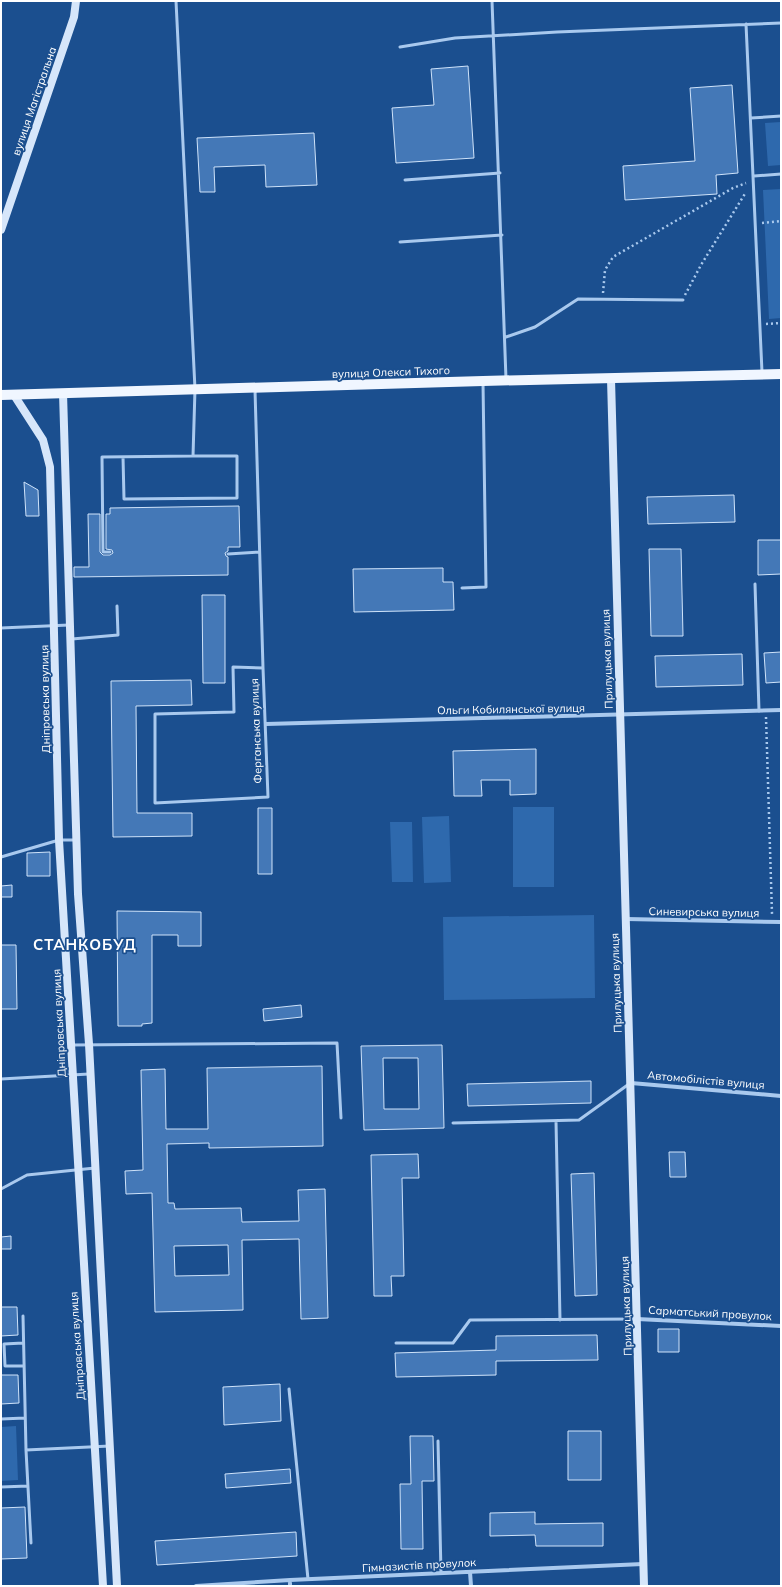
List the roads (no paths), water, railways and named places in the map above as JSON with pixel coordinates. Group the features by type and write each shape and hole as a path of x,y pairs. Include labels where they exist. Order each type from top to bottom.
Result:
{"main road":[{"name":"вулиця Олекси Тихого","path":"1,395 781,374"}],"street":[{"name":"вулиця Магістральна","path":"1,230 74,16 76,1"},
{"name":"Прилуцька вулиця","path":"610,379 644,1586"},
{"path":"63,393 78,894 96,1168 117,1586"},
{"name":"Дніпровська вулиця","path":"14,395 43,440 50,467 59,840 103,1586"},
{"name":"Ольги Кобилянської вулиця","path":"266,724 620,716 781,710"},
{"name":"Синевирська вулиця","path":"626,919 781,922"},
{"name":"Автомобілістів вулиця","path":"630,1083 781,1096"},
{"name":"Сарматський провулок","path":"637,1319 781,1326"},
{"name":"Гімназистів провулок","path":"196,1586 308,1579 643,1564"},
{"path":"470,1572 470,1586"}],"lane":[{"path":"176,1 195,389 193,456"},
{"path":"492,1 500,173 506,337 506,381"},
{"path":"400,47 456,38 781,23"},
{"path":"746,24 761,324 762,375"},
{"path":"751,118 781,116"},
{"path":"404,180 500,173"},
{"path":"754,178 781,174"},
{"path":"400,242 502,235"},
{"path":"506,337 535,327 578,299 683,300"},
{"path":"462,588 486,587 483,381"},
{"name":"Ферганська вулиця","path":"255,388 268,797 155,803 155,714 234,712 233,668 263,668"},
{"path":"110,552 103,552 102,457 237,456 237,498 124,499 123,457"},
{"path":"228,554 260,552"},
{"path":"755,584 759,711"},
{"path":"70,639 118,636 117,606"},
{"path":"1,628 70,625"},
{"path":"1,857 59,840 77,840"},
{"path":"71,1045 337,1043 341,1118"},
{"path":"1,1079 90,1074"},
{"path":"453,1123 579,1120 630,1083"},
{"path":"556,1121 560,1320"},
{"path":"1,1189 27,1175 96,1168"},
{"path":"23,1316 30,1543"},
{"path":"396,1343 453,1343 470,1320 637,1319"},
{"path":"23,1343 4,1344 6,1366 24,1366"},
{"path":"288,1389 308,1579"},
{"path":"1,1419 25,1418"},
{"path":"438,1441 441,1574"},
{"path":"26,1450 110,1446"},
{"path":"1,1488 28,1486"}],"district":[{"name":"СТАНКОБУД","path":"85,945"}]}
